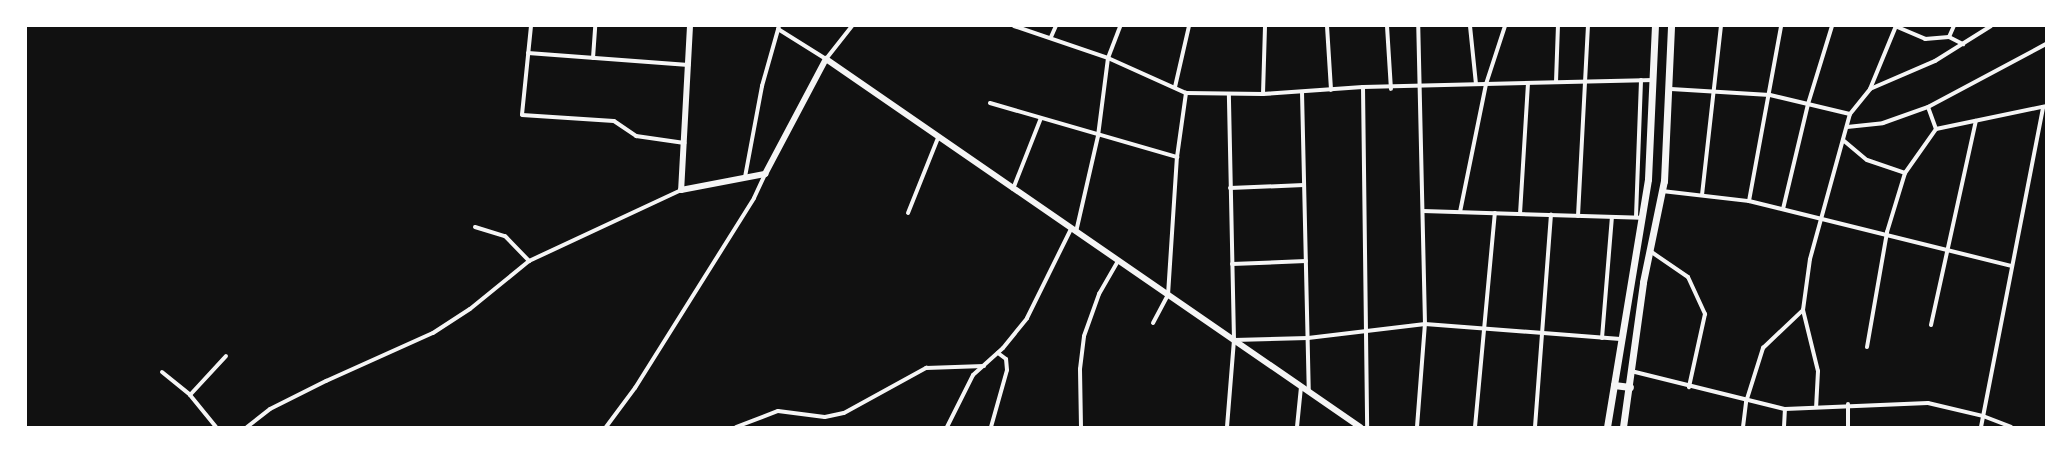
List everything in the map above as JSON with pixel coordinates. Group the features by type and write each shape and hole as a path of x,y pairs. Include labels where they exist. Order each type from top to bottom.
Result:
{"main road":[{"path":"1607,427 1639,218 1648,179 1654,80 1655,26"},
{"path":"1623,427 1650,251 1662,191 1671,89 1671,26"},
{"path":"1614,385 1630,387"}],"street":[{"path":"530,26 522,115 614,121 636,136 685,143"},
{"path":"593,58 595,26"},
{"path":"681,190 690,66 690,26"},
{"path":"606,427 635,388 754,198 765,174 826,59 852,26"},
{"path":"1014,26 1051,37 1108,58 1186,93 1263,94 1362,87 1391,89 1476,84 1654,80"},
{"path":"1051,37 1056,26"},
{"path":"946,427 966,385 998,353 1027,318 1074,231 1098,136 1108,58 1120,26"},
{"path":"1175,87 1189,26"},
{"path":"1263,94 1265,26"},
{"path":"1327,26 1331,90"},
{"path":"1387,26 1391,89"},
{"path":"1417,427 1425,324 1418,26"},
{"path":"1470,26 1476,84"},
{"path":"1460,212 1486,84 1505,26"},
{"path":"1556,82 1558,26"},
{"path":"1578,216 1588,26"},
{"path":"1702,195 1722,26"},
{"path":"1749,201 1770,95 1781,26"},
{"path":"1783,209 1808,104 1832,26"},
{"path":"1816,407 1818,370 1803,310 1820,217 1850,114 1870,89 1896,26 1925,39 1949,37 1963,44"},
{"path":"1949,37 1954,26"},
{"path":"1870,89 1936,61 1991,26"},
{"path":"745,177 766,68 779,27 938,138 1309,392 1351,424 1360,427"},
{"path":"1847,127 1883,123 1928,107 2046,44"},
{"path":"528,53 690,66"},
{"path":"1423,211 1639,218 1641,80"},
{"path":"1520,214 1528,83"},
{"path":"1362,87 1368,331 1367,427"},
{"path":"1671,89 1770,95 1850,114"},
{"path":"1302,92 1309,392"},
{"path":"1153,323 1168,295 1177,157 1186,93"},
{"path":"1227,427 1234,340 1229,94"},
{"path":"990,103 1098,136 1177,157"},
{"path":"1928,107 1936,129"},
{"path":"1867,347 1887,232 1905,173 1936,129 2045,107 1981,427"},
{"path":"1013,189 1041,118"},
{"path":"1931,324 1976,121"},
{"path":"908,214 938,138"},
{"path":"1842,140 1867,160 1905,173"},
{"path":"247,427 270,409 326,381 433,333 470,309 529,261 681,190 765,174"},
{"path":"1230,188 1304,185"},
{"path":"1662,191 1749,201 1887,232 2012,266"},
{"path":"1475,427 1486,329 1494,213"},
{"path":"1536,427 1551,215"},
{"path":"1602,338 1612,217"},
{"path":"476,227 505,236 529,261"},
{"path":"1650,251 1688,277 1705,314 1689,387"},
{"path":"1081,427 1080,369 1084,336 1099,294 1118,261"},
{"path":"1232,264 1306,261"},
{"path":"1743,427 1746,402 1763,348 1803,310"},
{"path":"1234,340 1308,338 1425,324 1620,340"},
{"path":"991,427 1007,370 1006,359 998,353"},
{"path":"190,395 226,356"},
{"path":"736,427 778,411 819,417 844,413 926,368 984,366"},
{"path":"1632,371 1746,402 1785,409 1848,404 1928,402 1982,416 2011,427"},
{"path":"162,372 190,395 216,427"},
{"path":"1297,427 1301,387"},
{"path":"1848,404 1848,427"},
{"path":"1784,427 1785,409"}]}
